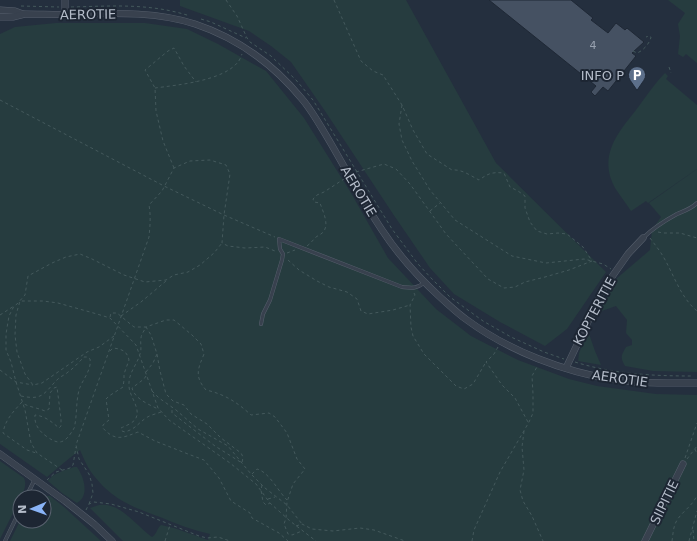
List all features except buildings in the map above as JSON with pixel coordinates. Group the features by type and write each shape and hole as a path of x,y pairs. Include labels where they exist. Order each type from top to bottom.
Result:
{"street":[{"path":"65,0 66,15"},
{"name":"AEROTIE","path":"0,10 15,11 23,14"},
{"name":"AEROTIE","path":"0,18 23,14 66,15 133,13 167,17 194,24 231,40 269,65 293,88 315,118 398,254 424,283 467,320 502,342 523,352 566,368 618,380 697,383"},
{"name":"KOPTERITIE","path":"566,368 601,294 615,271 645,236"},
{"path":"0,454 82,514 112,541"},
{"name":"SIIPITIE","path":"645,541 683,464"}],"lane":[{"path":"645,236 652,230 676,215 691,208 697,203"},
{"path":"261,324 263,314 270,300 284,254 280,248 279,239 402,287 418,287 424,283"},
{"path":"30,489 35,479"},
{"path":"5,541 12,527"}],"path":[{"path":"226,0 237,16 246,38 271,56 296,80 313,100 392,230 418,264 450,297 483,321 511,338 544,352 588,366 614,371 650,375 693,376"},
{"path":"334,0 362,61 373,70 383,75 402,105 413,130 427,154 452,170 464,172 479,180 494,172 504,174 510,187 525,196 525,208 530,222 537,231 547,234 567,234 583,247 592,262"},
{"path":"633,51 637,53 642,50 651,40 650,36 646,37"},
{"path":"174,168 163,141 156,111 155,88 145,70 168,51 174,48 184,66 196,82"},
{"path":"155,88 200,82 226,72 238,62 245,48"},
{"path":"670,67 670,73"},
{"path":"0,100 164,186 224,215 279,239"},
{"path":"402,105 399,124 402,140 412,161 430,190 455,220 512,256 546,263 584,259 603,264 615,271"},
{"path":"42,484 56,472 70,468 73,465 76,445 134,278 149,237 150,224 148,205 162,191 174,168 190,162 210,160 226,165 230,174 224,215 222,243 214,254 200,265 188,272 174,275 166,280 141,302 121,316"},
{"path":"356,172 384,164 396,170 410,184 446,234 488,279 504,288 515,287 525,282 592,262"},
{"path":"222,243 228,246 245,248 265,247 284,254 306,246 313,242 317,236 323,232 326,226 326,220 320,203 314,202 313,199 317,195 350,176"},
{"path":"430,211 441,203"},
{"path":"652,230 663,234 680,233 697,238"},
{"path":"645,236 660,251 676,283 687,300 697,311"},
{"path":"0,315 14,306 25,295 28,276 66,257 80,254 124,275 145,282 166,280"},
{"path":"284,254 286,259 299,270 329,287 347,292 357,299 362,311 368,314 393,310 410,305"},
{"path":"411,288 415,295 410,305 413,336 424,354 456,386 464,388 473,384 486,362 494,354 502,342"},
{"path":"20,301 43,301 58,303 110,318 136,345 158,408 169,420 230,463 256,484 270,503 286,518 316,541"},
{"path":"20,301 16,315 15,335 17,352 25,374 33,384"},
{"path":"14,306 9,316 6,334 6,350 23,402 31,442 37,453"},
{"path":"110,318 111,313 117,313 134,327 146,327 166,320 174,320 200,344 204,354 198,369 198,378 206,390 217,392 228,398 240,405 251,415 269,413 275,416 286,432 297,460 305,469 293,484 288,500 284,524 288,534 292,535 302,531"},
{"path":"146,327 151,335 157,354 166,394 173,401 184,405 191,414 207,424 241,453 243,457 242,463"},
{"path":"146,327 140,338 140,355 129,378 129,387 137,409 137,417 121,428 122,431 125,432 131,430 138,426 147,417 161,411"},
{"path":"0,370 16,382 24,384 42,383 87,352 99,347 114,336"},
{"path":"109,351 113,348 121,349 125,352 129,360 124,374 123,387 106,399 109,420 102,428 114,436 123,438 138,432 154,441 204,460 219,478 231,501 250,512 252,518 279,533 288,541"},
{"path":"157,354 144,379 132,388 134,393 141,400 161,411"},
{"path":"21,396 37,397 43,394 61,376 68,372 84,357 88,357 90,359 91,363 89,370 79,390 75,426 66,440 62,442 49,438 42,433 34,420 35,415 41,416 59,428 61,426 57,387 50,393 49,409 45,411 27,406 23,402"},
{"path":"472,541 474,530 500,472 533,413 532,376 541,359"},
{"path":"486,362 502,385 515,398 529,422"},
{"path":"152,390 159,398 198,429 228,446 251,474 287,505 302,524 312,529 333,531 360,528 374,530 405,541"},
{"path":"23,402 8,418 4,426 3,433 27,450 37,453 62,470"},
{"path":"172,407 172,413 194,431 242,463"},
{"path":"683,464 697,423"},
{"path":"524,431 522,447 524,470 520,490 523,500 543,541"},
{"path":"76,445 79,459 89,474 93,493 85,512 82,514"},
{"path":"683,464 697,446"},
{"path":"695,448 697,454"},
{"path":"251,474 257,469 262,471 272,480 282,495 288,500"},
{"path":"262,485 261,490 263,502 266,505 270,503"},
{"path":"672,541 675,523 690,506 697,495"},
{"path":"268,500 275,496"},
{"path":"89,504 94,502 102,502 122,506 207,538 218,537 230,541"},
{"path":"689,541 697,511"},
{"path":"165,541 170,524"},
{"path":"296,526 302,524"},
{"path":"693,527 694,541"}],"green space":[{"path":"180,0 406,0 496,163 606,272 567,329 545,346 500,322 454,294 430,268 291,62 249,31 180,6"},
{"path":"668,0 697,0 697,63 686,54 683,57 678,54 680,36 678,24 685,13"},
{"path":"56,23 145,23 187,29 218,44 266,71 304,118 351,193 388,258 436,309 471,336 518,360 569,379 597,386 656,394 697,395 697,541 123,541 90,508 99,505 114,507 128,516 152,537 161,525 208,540 210,534 197,531 139,509 114,495 98,481 90,470 80,450 47,477 0,444 0,34 15,27"},
{"path":"665,73 668,76 666,79 697,105 697,169 648,203 646,201 631,211 615,188 610,176 608,166 609,156 612,146 622,128"},
{"path":"697,169 697,372 653,371 625,366 622,360 622,355 626,347 632,345 632,340 626,333 627,320 616,306 599,312 616,279 650,250 652,230 661,217 649,203"},
{"path":"588,331 601,365 578,361 579,353"},
{"path":"0,461 24,478 25,488 12,489 12,515 0,539"},
{"path":"77,467 80,471 84,481 85,491 81,500 77,503 48,481 56,474"},
{"path":"52,498 101,541 10,541 16,529 52,529"}],"place":[{"name":"INFO P","path":"637,90"}]}
